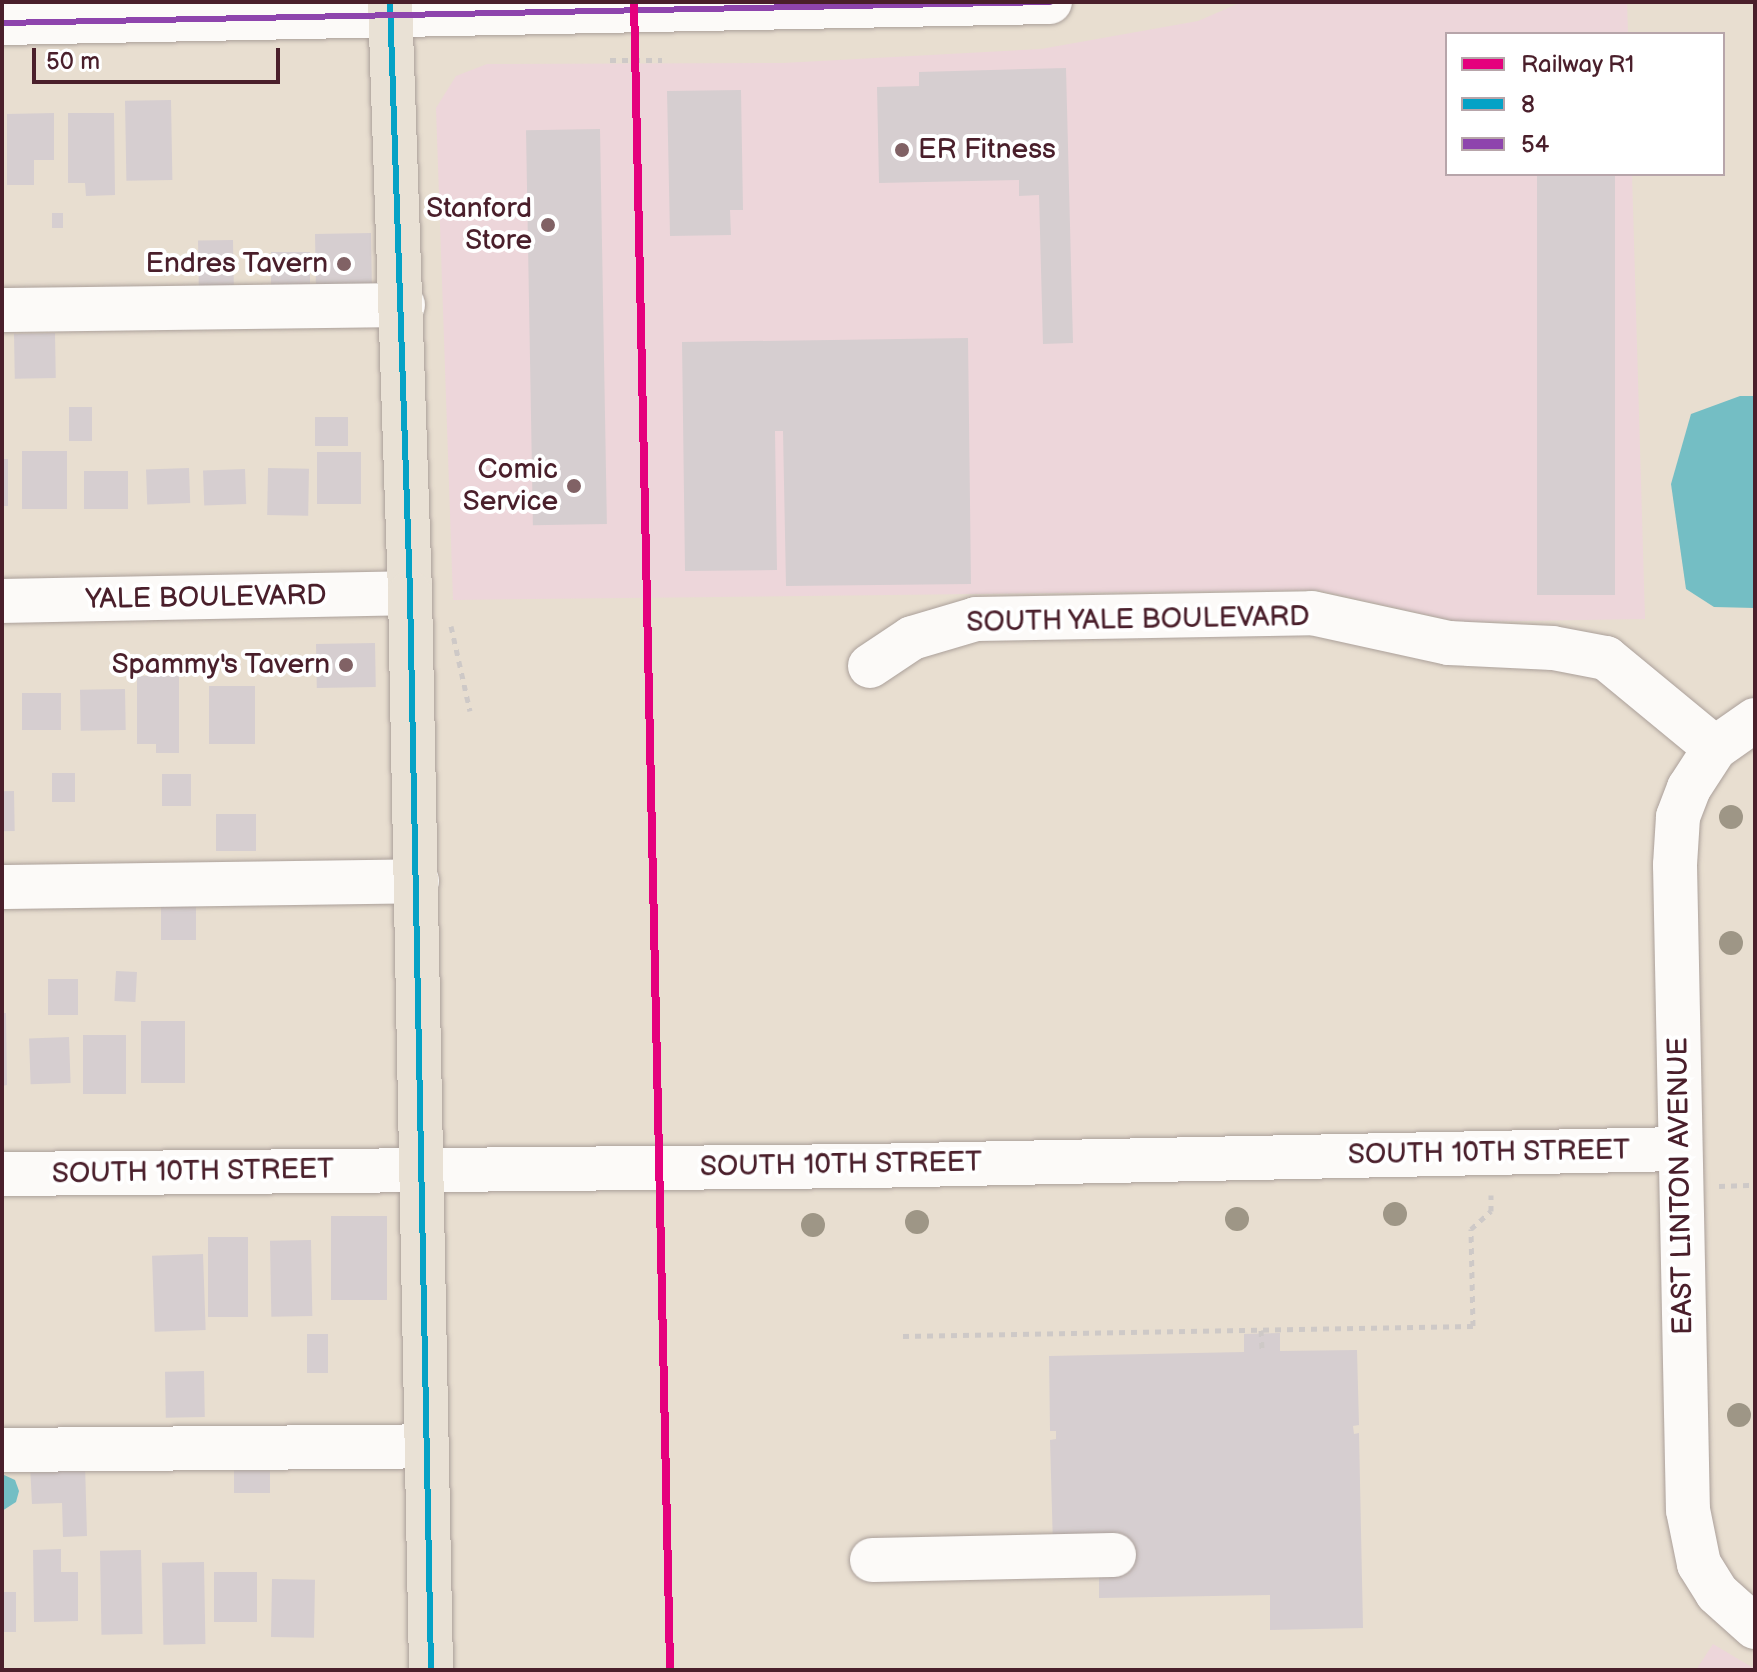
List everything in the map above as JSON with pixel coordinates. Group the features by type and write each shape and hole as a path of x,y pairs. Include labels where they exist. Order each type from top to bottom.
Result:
{"main road":[{"path":"390,10 403,305 431,1670"}],"street":[{"path":"2,23 390,10 1050,2"},
{"path":"2,310 403,305"},
{"name":"YALE BOULEVARD","path":"2,601 410,593"},
{"name":"SOUTH YALE BOULEVARD","path":"870,666 912,638 976,619 1312,613 1449,643 1553,648 1606,658 1715,748"},
{"path":"1715,748 1755,720"},
{"name":"EAST LINTON AVENUE","path":"1715,748 1689,788 1675,843 1688,1510 1699,1564 1717,1593 1748,1623"},
{"path":"2,887 417,881"},
{"name":"SOUTH 10TH STREET","path":"2,1174 1680,1149"},
{"path":"2,1450 427,1446"},
{"path":"872,1560 1114,1555"}],"path":[{"path":"610,60 662,60"},
{"path":"450,622 470,711"},
{"path":"1714,1186 1755,1185"},
{"path":"903,1336 1473,1326 1471,1229 1491,1211 1491,1195"},
{"path":"1261,1330 1262,1351"}],"shaded area":[{"path":"1242,2 1627,2 1628,32 1445,32 1445,176 1632,176 1645,619 1459,622 1317,590 453,600 436,108 456,76 487,64 783,63 1041,49 1198,21"},
{"path":"1713,1644 1755,1669 1755,1670 1696,1670"}],"water":[{"path":"1740,396 1755,396 1755,608 1714,607 1686,589 1671,484 1691,414"},
{"path":"2,1474 15,1480 19,1491 16,1502 2,1511"}],"building":[{"path":"1066,68 1073,343 1043,344 1039,195 1019,196 1019,180 879,183 877,87 919,86 919,72"},
{"path":"741,90 743,210 730,210 731,235 670,236 667,91"},
{"path":"171,100 172,180 126,181 125,101"},
{"path":"54,113 54,160 34,160 34,185 7,185 7,114"},
{"path":"68,113 114,113 115,195 86,196 85,183 68,183"},
{"path":"600,129 607,524 533,525 526,130"},
{"path":"1537,176 1615,176 1615,595 1537,595"},
{"path":"52,213 63,213 63,228 52,228"},
{"path":"371,233 372,293 316,294 315,234"},
{"path":"233,240 234,289 199,290 198,241"},
{"path":"271,252 310,252 310,293 271,293"},
{"path":"55,333 56,378 15,379 14,334"},
{"path":"968,338 971,584 786,586 783,431 775,431 777,570 685,571 682,342"},
{"path":"69,407 92,407 92,441 69,441"},
{"path":"315,417 348,417 348,446 315,446"},
{"path":"22,451 67,451 67,509 22,509"},
{"path":"317,452 361,452 361,504 317,504"},
{"path":"2,459 8,459 8,506 2,506"},
{"path":"189,468 190,503 147,504 146,470"},
{"path":"268,468 309,469 308,516 267,515"},
{"path":"245,469 246,504 204,505 203,470"},
{"path":"84,471 128,471 128,509 84,509"},
{"path":"375,643 376,687 317,688 316,644"},
{"path":"137,676 179,676 179,753 156,753 156,744 137,744"},
{"path":"209,686 255,686 255,744 209,744"},
{"path":"125,689 126,730 81,731 80,690"},
{"path":"22,693 61,693 61,730 22,730"},
{"path":"52,773 75,773 75,802 52,802"},
{"path":"162,774 191,774 191,806 162,806"},
{"path":"2,791 14,791 15,831 3,831"},
{"path":"216,814 256,814 256,851 216,851"},
{"path":"161,900 196,900 196,940 161,940"},
{"path":"116,971 137,972 135,1002 114,1001"},
{"path":"48,979 78,979 78,1015 48,1015"},
{"path":"2,1013 6,1013 7,1085 2,1086"},
{"path":"141,1021 185,1021 185,1083 141,1083"},
{"path":"83,1035 126,1035 126,1094 83,1094"},
{"path":"69,1037 71,1083 31,1084 29,1038"},
{"path":"331,1216 387,1216 387,1300 331,1300"},
{"path":"208,1237 248,1237 248,1317 208,1317"},
{"path":"311,1240 312,1316 271,1317 270,1241"},
{"path":"203,1254 206,1330 155,1332 152,1256"},
{"path":"1280,1333 1280,1351 1357,1350 1359,1425 1353,1426 1354,1434 1359,1433 1363,1628 1270,1630 1270,1595 1099,1598 1099,1567 1053,1546 1050,1440 1056,1439 1056,1431 1050,1431 1049,1356 1244,1352 1244,1334"},
{"path":"307,1334 328,1334 328,1373 307,1373"},
{"path":"204,1371 205,1417 166,1418 165,1372"},
{"path":"234,1458 270,1458 270,1493 234,1493"},
{"path":"85,1463 87,1536 63,1537 62,1503 32,1504 30,1465"},
{"path":"61,1549 61,1572 78,1572 78,1621 34,1622 33,1550"},
{"path":"141,1550 142,1634 101,1635 100,1551"},
{"path":"204,1562 205,1644 163,1645 162,1563"},
{"path":"214,1572 257,1572 257,1622 214,1622"},
{"path":"272,1579 315,1580 314,1638 271,1637"},
{"path":"2,1592 16,1592 16,1632 2,1632"}],"rail line":[{"name":"R1","path":"634,2 670,1670"}],"transit line":[{"name":"8","path":"390,2 410,593 431,1670"},
{"name":"54","path":"2,23 1050,2"}],"place":[{"name":"ER Fitness","path":"902,150"},
{"name":"Stanford Store","path":"548,225"},
{"name":"Endres Tavern","path":"344,264"},
{"name":"Comic Service","path":"574,486"},
{"name":"Spammy's Tavern","path":"346,665"}]}
